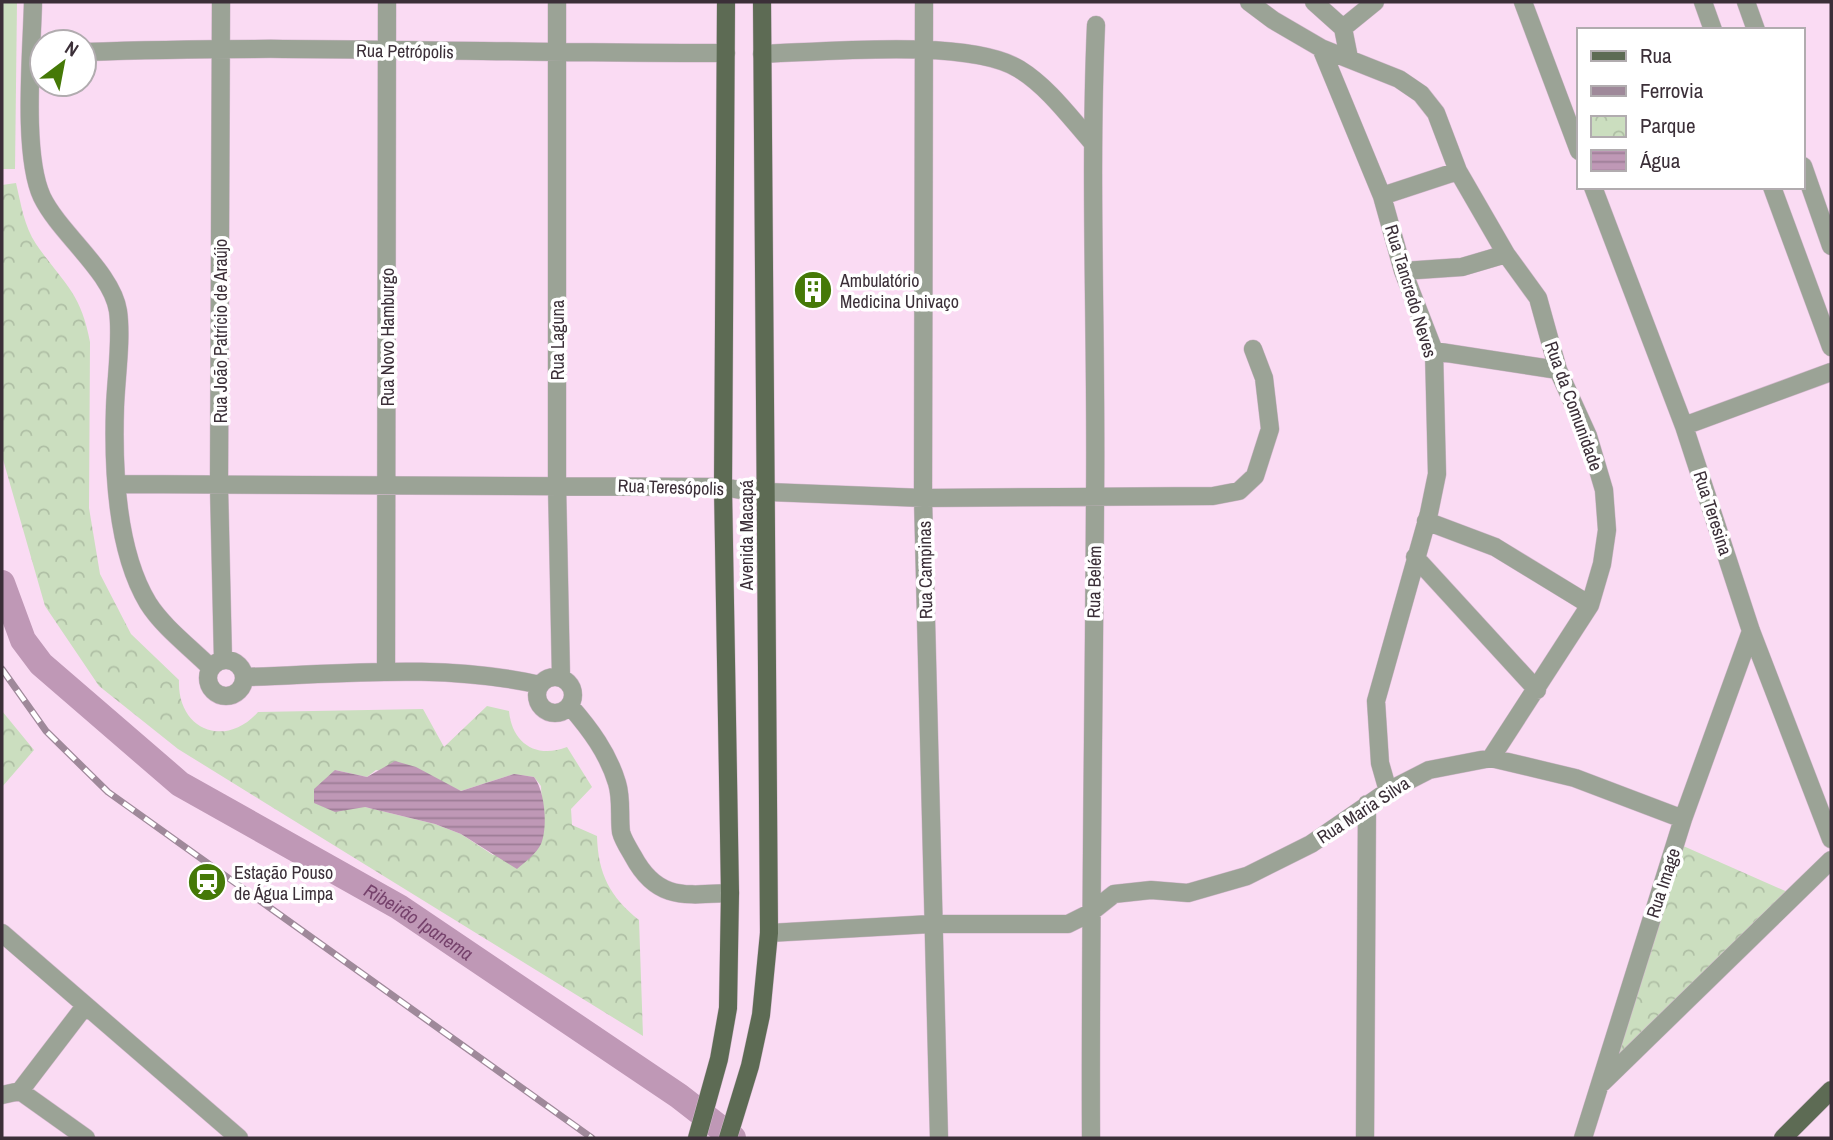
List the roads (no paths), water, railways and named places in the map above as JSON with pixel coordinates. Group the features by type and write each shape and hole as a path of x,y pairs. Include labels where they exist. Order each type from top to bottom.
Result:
{"main road":[{"name":"Avenida Macapá","path":"697,1138 719,1059 728,1008 730,893 723,487 726,2"},
{"name":"Avenida Macapá","path":"728,1138 750,1066 761,1016 769,933 762,2"},
{"path":"1783,1138 1831,1090"}],"street":[{"path":"33,2 35,28"},
{"name":"Rua João Patrício de Araújo","path":"217,664 221,2"},
{"name":"Rua Novo Hamburgo","path":"386,672 387,2"},
{"name":"Rua Laguna","path":"556,2 557,484 561,677"},
{"name":"Rua Campinas","path":"924,2 923,498 931,923 939,1138"},
{"path":"1249,2 1273,20 1321,48"},
{"path":"1314,2 1343,28 1349,58"},
{"path":"1343,28 1375,2"},
{"path":"1523,2 1577,146"},
{"path":"1703,2 1712,28"},
{"path":"1746,2 1755,28"},
{"name":"Rua Belém","path":"1091,1138 1090,913 1096,498 1091,141 1096,25"},
{"name":"Rua Petrópolis","path":"98,51 222,47 556,54 726,53"},
{"name":"Rua da Comunidade","path":"1321,48 1399,79 1420,94 1436,113 1458,171 1506,254 1538,298 1558,370 1588,436 1604,490 1607,530 1602,564 1590,605 1491,758"},
{"name":"Rua Tancredo Neves","path":"1321,48 1382,196 1403,271 1434,351 1437,474 1376,701 1380,763 1388,791"},
{"path":"762,54 924,49 985,57 1017,68 1043,88 1091,141"},
{"path":"33,98 30,135 41,195 57,222 99,272 118,310 114,432 117,484 129,564 149,605 217,664 235,662 245,677"},
{"path":"1382,196 1458,171"},
{"path":"1805,172 1831,246"},
{"name":"Rua Teresina","path":"1594,189 1684,426 1751,631 1831,839"},
{"path":"1773,189 1831,347"},
{"path":"1403,271 1462,267 1506,254"},
{"name":"Rua Teresópolis","path":"117,484 386,487 557,484 723,487 766,492 923,498 1213,496 1240,491 1255,476 1270,429 1264,378 1253,349"},
{"path":"1434,351 1558,370"},
{"path":"1684,426 1831,372"},
{"path":"1426,521 1495,547 1590,605"},
{"path":"1415,557 1537,690"},
{"name":"Rua Image","path":"1583,1138 1684,819 1751,631"},
{"path":"217,664 210,686 225,696 241,689 245,677"},
{"path":"245,677 386,672 491,674 540,685"},
{"path":"570,706 553,713 542,708 537,697 540,685 549,678 561,677 572,689 570,706 594,734 618,786 622,835 642,873 661,890 683,895 730,893"},
{"name":"Rua Maria Silva","path":"769,933 931,923 1068,924 1090,913 1114,894 1151,890 1188,893 1247,876 1311,844 1367,804 1429,770 1491,758 1575,778 1684,819"},
{"path":"1365,1138 1367,804"},
{"path":"1599,1086 1831,860"},
{"path":"2,933 239,1138"},
{"path":"2,1095 20,1091 85,1006"},
{"path":"20,1091 86,1138"}],"water":[{"path":"395,761 416,767 461,791 514,774 534,777 541,791 544,809 541,844 517,869 461,834 435,824 365,807 335,812 314,803 314,789 335,770 367,777"}],"waterway":[{"name":"Ribeirão Ipanema","path":"2,583 23,640 41,664 180,784 399,907 679,1096 733,1138"}],"railway":[{"path":"2,669 46,731 108,792 592,1138"}],"place":[{"name":"Ambulatório Medicina Univaço","path":"813,290"},
{"name":"Estação Pouso de Água Limpa","path":"207,882"}]}
